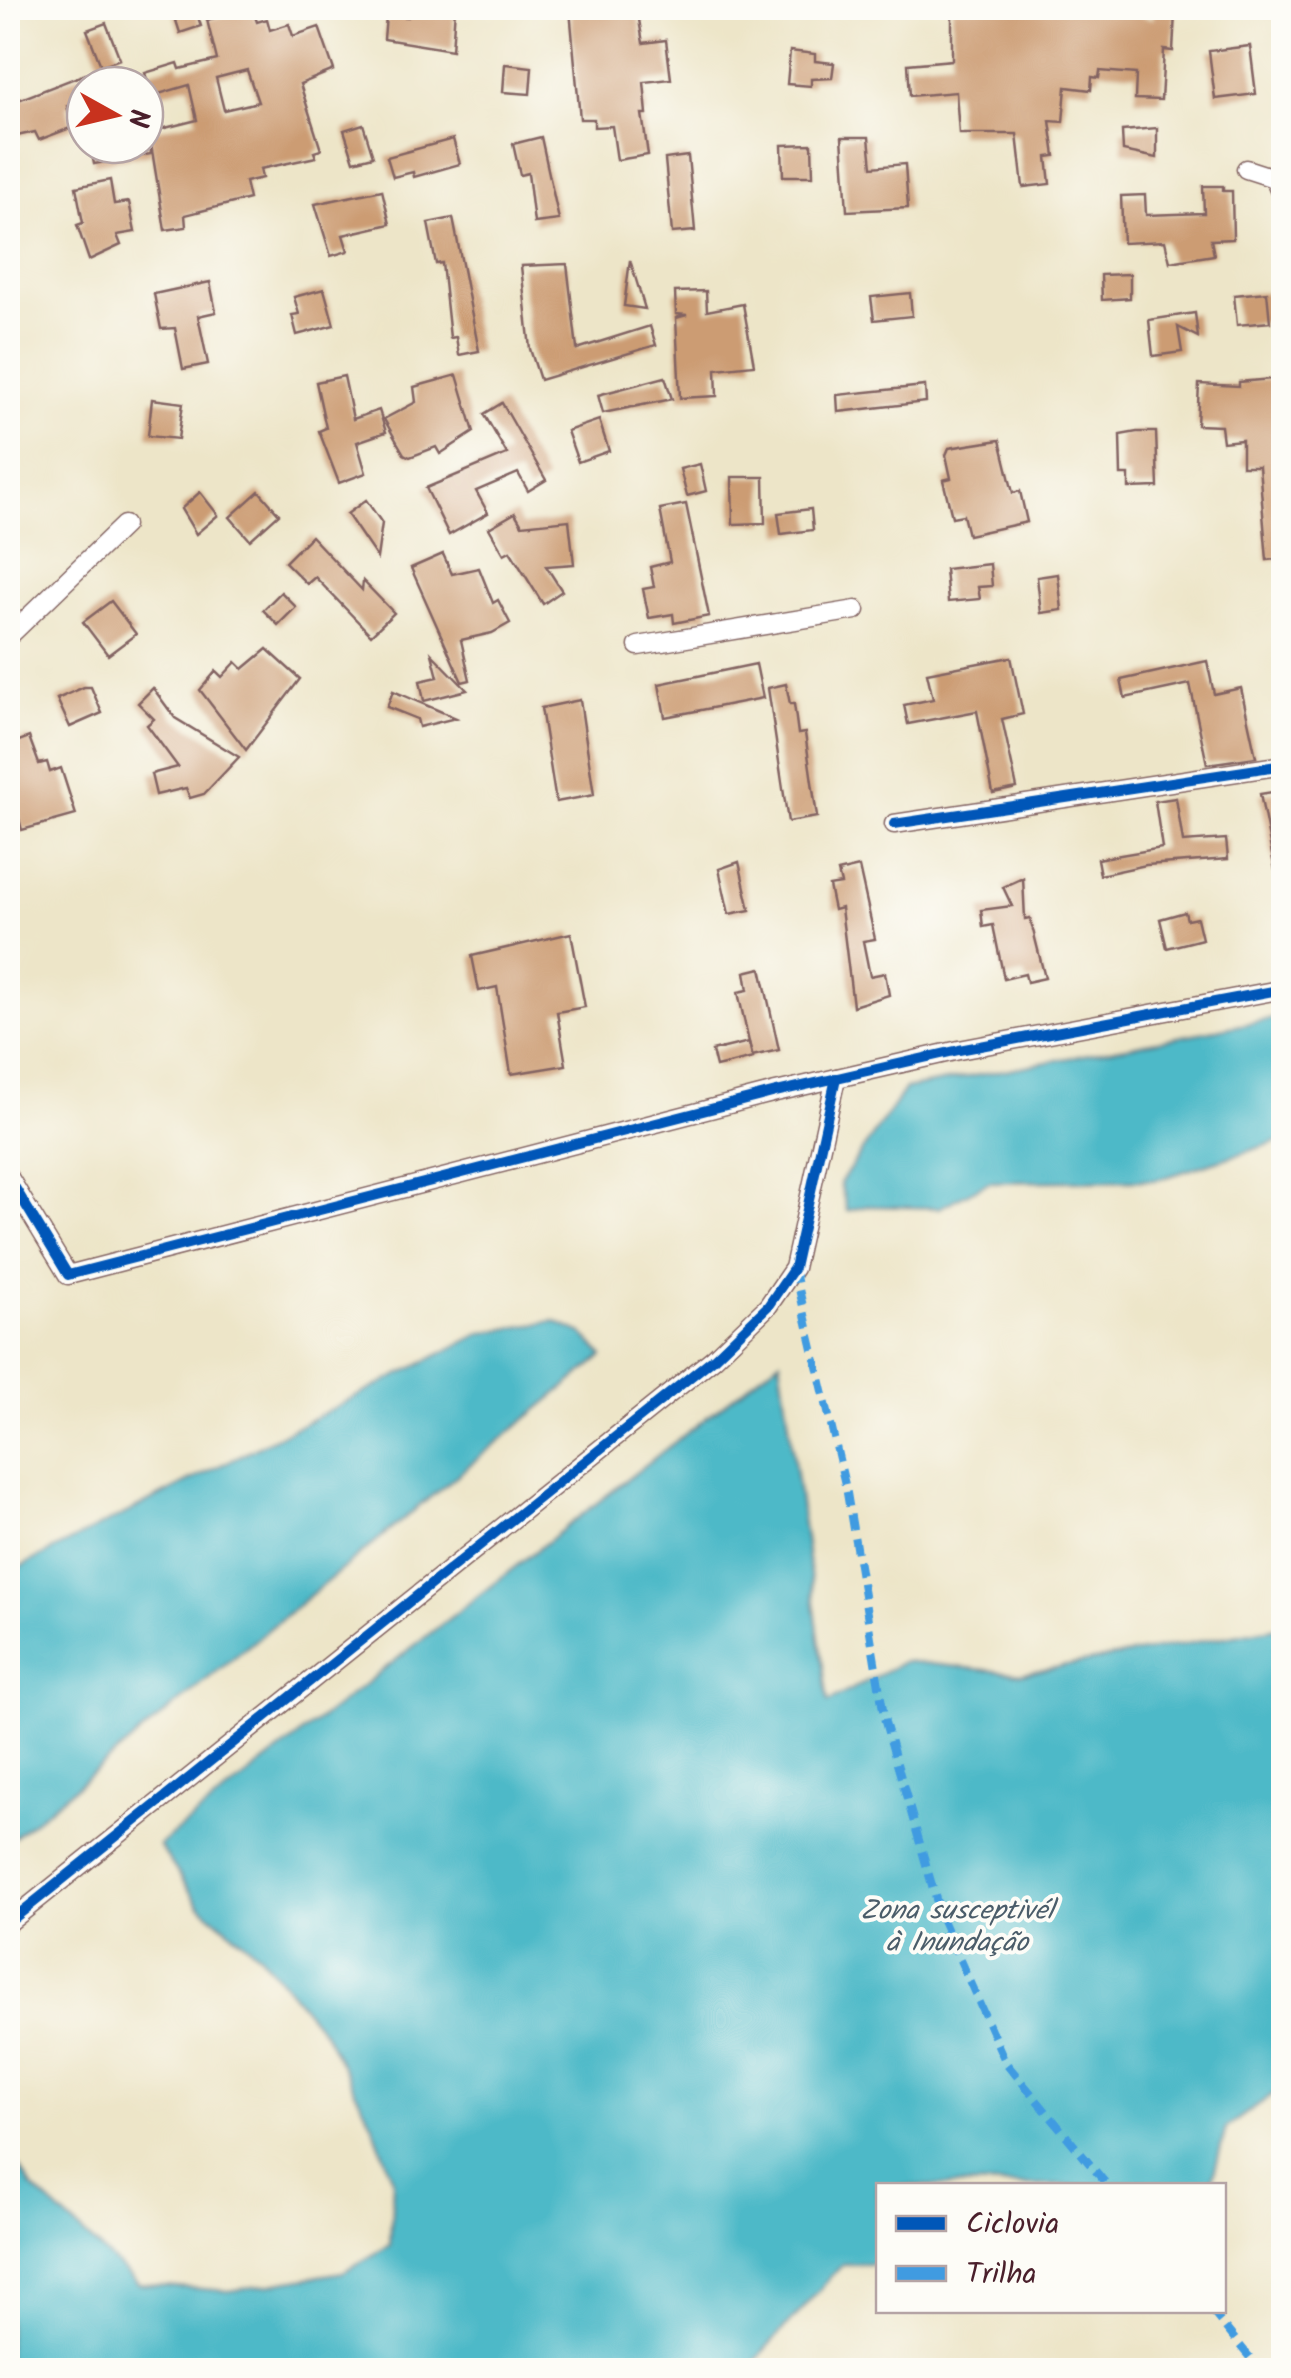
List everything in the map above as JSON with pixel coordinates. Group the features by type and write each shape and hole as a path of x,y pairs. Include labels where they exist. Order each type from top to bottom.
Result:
{"street":[{"path":"1246,169 1274,178 1284,201"},
{"path":"8,637 124,525"},
{"path":"638,646 856,610"},
{"path":"894,824 1284,766"},
{"path":"8,1176 68,1275 836,1078 959,1050 1284,989"},
{"path":"8,1923 714,1358 768,1306 794,1268 836,1078"}],"water":[{"path":"1283,1017 1283,1140 1157,1180 989,1182 939,1208 867,1206 847,1211 840,1183 905,1089"},
{"path":"554,1321 583,1334 603,1356 8,1842 8,1573 482,1333"},
{"name":"Zona susceptivél à Inundação","path":"780,1360 828,1702 904,1661 1022,1674 1283,1626 1283,2087 1226,2128 1212,2183 876,2183 876,2264 843,2264 746,2370 8,2370 8,2149 32,2187 138,2284 229,2291 343,2272 390,2245 393,2180 372,2123 325,2034 260,1955 199,1905 159,1845"}],"building":[{"path":"172,8 195,8 201,26 180,33"},
{"path":"234,8 252,8 257,22 267,19 270,30 289,24 293,36 319,27 334,70 300,84 321,150 314,152 316,157 260,169 262,178 245,182 249,199 185,215 186,227 165,230 154,165 165,165 165,128 197,120 189,85 165,92 165,67 178,63 180,69 217,60 207,20 236,12","holes":["247,70 258,102 224,110 216,78"]},
{"path":"433,8 455,8 452,50 384,39 386,16 408,17 409,10 433,12"},
{"path":"637,8 643,43 666,40 671,79 644,82 647,114 642,114 648,155 617,160 612,126 594,127 594,119 580,119 570,10"},
{"path":"952,8 1108,8 1153,19 1153,11 1175,12 1173,51 1164,50 1161,100 1135,99 1136,74 1100,71 1099,78 1092,77 1091,90 1066,87 1063,122 1050,121 1055,156 1047,157 1050,184 1023,187 1017,134 959,134 956,92 910,96 908,64 952,60"},
{"path":"106,23 120,59 101,65 87,30"},
{"path":"1250,46 1256,94 1215,99 1209,51"},
{"path":"790,51 815,54 815,61 834,63 832,78 811,79 811,86 787,84"},
{"path":"505,64 532,67 530,94 503,92"},
{"path":"65,82 65,130 39,140 35,132 8,138 8,104"},
{"path":"363,124 373,156 354,161 344,130"},
{"path":"1157,128 1157,158 1123,151 1122,131"},
{"path":"541,137 559,220 534,223 528,173 520,175 513,144"},
{"path":"842,137 869,137 872,167 905,164 908,208 847,211"},
{"path":"453,139 460,164 414,177 413,172 393,177 387,157"},
{"path":"812,144 813,176 783,176 782,145"},
{"path":"688,156 695,231 672,233 665,159"},
{"path":"110,180 114,204 129,202 135,232 117,235 121,245 89,260 77,225 83,223 76,187"},
{"path":"1203,186 1223,186 1223,191 1232,191 1233,239 1211,240 1214,255 1170,262 1165,241 1123,243 1121,196 1145,195 1146,215 1204,213"},
{"path":"382,190 390,224 343,235 348,251 331,256 315,204"},
{"path":"453,218 479,351 459,355 456,337 450,338 442,263 436,264 428,223"},
{"path":"630,260 645,309 624,306"},
{"path":"567,264 577,349 650,326 656,345 540,380 530,349 521,266"},
{"path":"1130,274 1130,298 1102,300 1101,275"},
{"path":"210,282 216,312 198,316 208,364 183,369 175,328 161,329 154,294"},
{"path":"324,289 334,325 297,335 292,315 299,314 294,297"},
{"path":"706,291 707,311 743,304 754,365 716,369 717,396 680,398 676,318 687,315 676,314 675,292"},
{"path":"1267,292 1270,322 1237,325 1234,295"},
{"path":"910,293 912,316 874,320 871,297"},
{"path":"1195,313 1198,337 1178,327 1182,352 1153,356 1149,320"},
{"path":"457,375 474,432 440,454 436,447 410,457 404,454 384,419 416,402 414,387"},
{"path":"344,376 353,419 379,410 386,432 357,442 366,473 339,483 319,431 326,428 316,382"},
{"path":"665,377 672,399 603,413 598,395"},
{"path":"1284,378 1284,558 1267,560 1259,466 1242,466 1242,440 1223,442 1221,426 1197,425 1199,384 1239,386 1239,382"},
{"path":"925,386 926,402 838,412 837,395"},
{"path":"152,399 183,403 178,439 148,436"},
{"path":"502,403 546,480 528,491 518,473 476,491 488,513 449,535 426,488 507,454 484,414"},
{"path":"599,420 609,451 578,462 567,431"},
{"path":"1156,432 1158,487 1129,488 1129,475 1121,475 1120,435"},
{"path":"1000,440 1013,493 1020,491 1027,522 968,535 963,515 952,517 943,480 951,478 946,455 949,448"},
{"path":"700,464 706,491 687,496 680,469"},
{"path":"732,477 764,477 765,523 733,524"},
{"path":"259,491 279,514 250,540 230,517"},
{"path":"200,492 218,515 196,534 181,509"},
{"path":"366,500 382,523 377,558 347,514"},
{"path":"686,504 709,616 674,623 673,614 649,618 643,589 654,587 650,567 670,562 660,509"},
{"path":"811,509 813,530 781,534 778,513"},
{"path":"515,513 522,525 569,520 574,564 546,566 562,591 543,604 510,551 504,554 489,528"},
{"path":"311,536 362,590 363,581 394,613 371,635 315,577 307,584 285,562"},
{"path":"443,554 452,574 479,568 493,603 498,600 510,623 492,633 461,640 470,680 462,682 411,568"},
{"path":"990,564 992,586 978,587 980,599 948,602 945,569"},
{"path":"1058,574 1062,610 1041,613 1037,577"},
{"path":"281,592 296,607 278,625 263,610"},
{"path":"111,601 136,634 108,655 83,622"},
{"path":"267,649 300,679 246,750 200,690 216,671 222,677 236,662 243,669"},
{"path":"432,654 467,690 424,701 420,681 438,677"},
{"path":"1011,657 1023,714 1002,719 1017,788 993,793 977,711 908,724 904,705 933,699 927,673"},
{"path":"1207,661 1214,694 1241,688 1256,757 1207,764 1190,684 1125,698 1121,680"},
{"path":"756,664 763,698 665,717 659,684"},
{"path":"786,684 790,704 794,704 798,734 805,733 817,817 788,822 768,688"},
{"path":"91,687 102,713 70,727 57,699"},
{"path":"153,688 175,718 239,757 204,794 190,798 186,788 156,795 151,774 178,767 147,725 154,719 138,703"},
{"path":"393,691 456,718 419,727 417,719 387,707"},
{"path":"580,700 594,795 556,802 541,708"},
{"path":"29,737 39,764 47,762 50,772 61,768 76,815 22,830 8,776 8,745"},
{"path":"1284,790 1284,874 1276,875 1260,794"},
{"path":"1176,798 1183,842 1226,839 1228,859 1146,865 1100,875 1097,859 1162,848 1155,801"},
{"path":"739,862 750,910 729,914 719,869"},
{"path":"859,867 875,939 863,941 870,976 885,973 889,995 853,1006 841,908 834,910 829,886 841,884 838,872"},
{"path":"1023,878 1025,919 1030,918 1045,978 1027,982 1025,974 1004,979 993,925 983,927 981,910 1012,906 1003,887"},
{"path":"1185,912 1187,920 1197,918 1202,939 1167,948 1160,919"},
{"path":"571,933 585,1007 557,1012 566,1065 511,1074 497,987 479,991 472,956"},
{"path":"761,968 779,1050 752,1056 738,992 748,990 745,972"},
{"path":"749,1042 753,1058 716,1067 712,1051"}],"marked path":[{"path":"794,1268 847,1493 885,1722 942,1920 1006,2063 1106,2183"},
{"path":"1213,2313 1260,2370"}],"cycle path":[{"path":"894,824 1284,765"},
{"path":"8,1176 68,1275 776,1092 959,1050 1284,989"},
{"path":"8,1923 714,1358 768,1306 794,1268 836,1078"}]}
